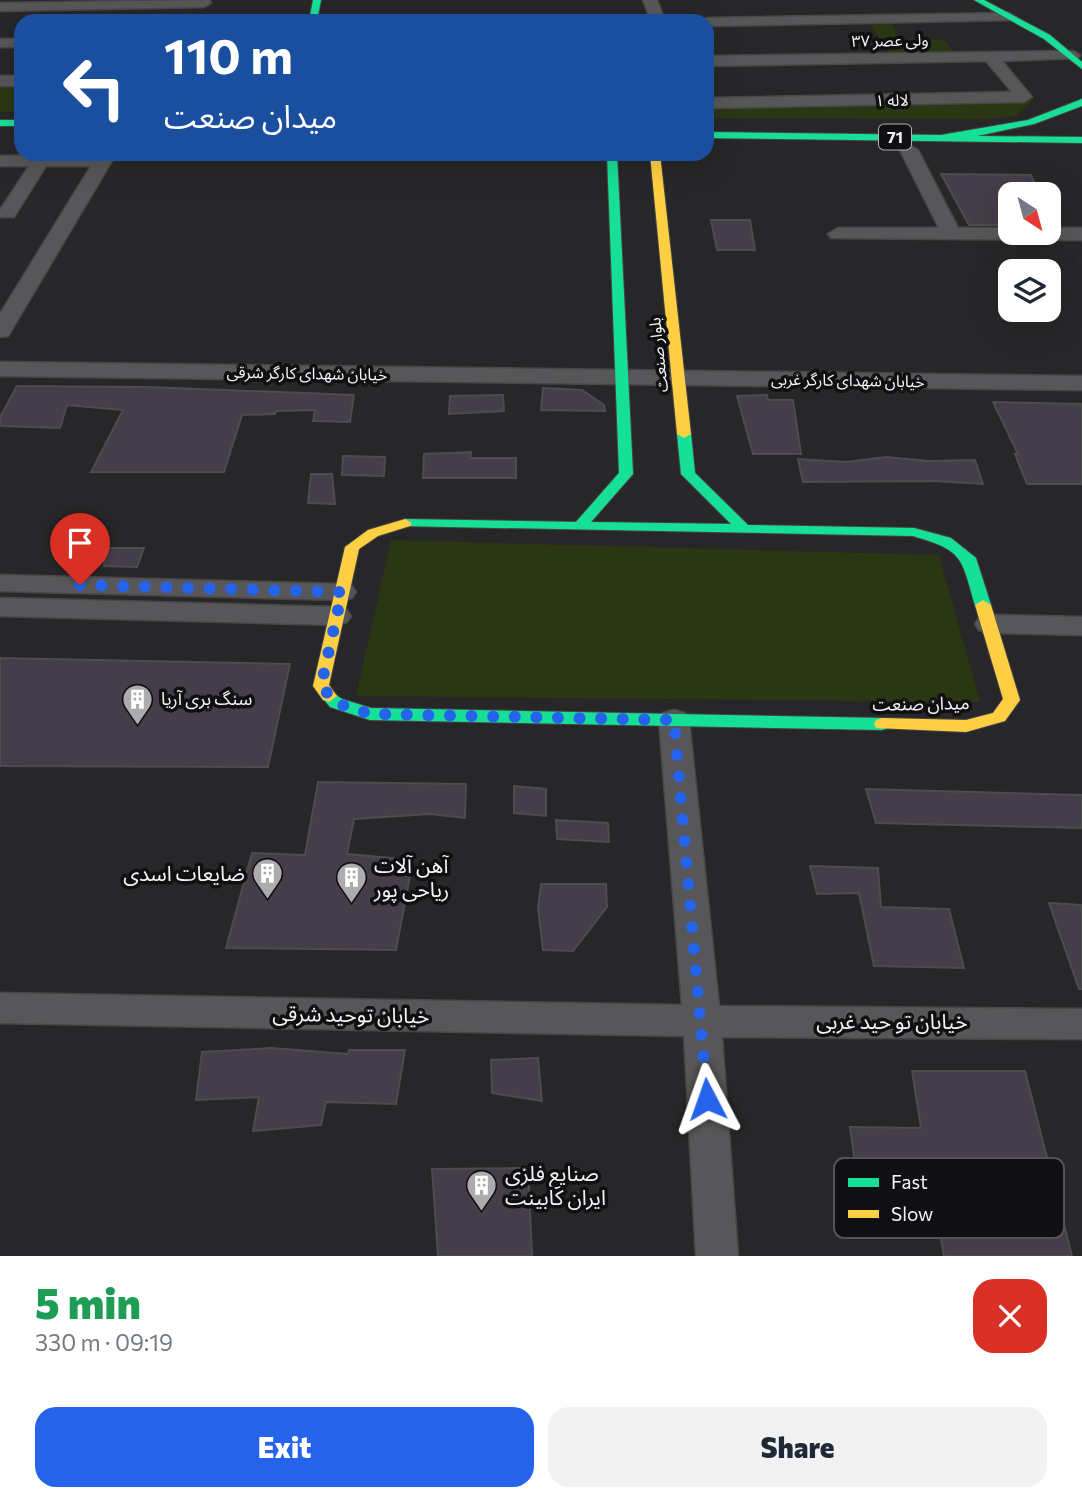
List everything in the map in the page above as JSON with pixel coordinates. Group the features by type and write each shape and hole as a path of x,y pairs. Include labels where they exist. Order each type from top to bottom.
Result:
{"main road":[{"path":"978,0 1048,40 1077,61"},
{"path":"1009,0 1070,32 1048,40"},
{"path":"941,138 1030,124 1068,112 1082,102"},
{"name":"71","path":"714,135 1082,140"},
{"name":"71","path":"714,147 1082,152"},
{"name":"بلوار صنعت","path":"580,526 626,474 618,377 612,161"},
{"name":"بلوار صنعت","path":"656,161 688,474 744,529"},
{"name":"میدان صنعت","path":"405,523 744,529 914,532 946,541 968,558 1012,700 999,717 966,726 370,714 336,703 321,686 352,547 373,533 405,523"}],"street":[{"path":"0,7 204,1"},
{"path":"714,21 764,16 851,20 1009,17"},
{"path":"851,20 878,58"},
{"name":"ولی عصر ۳۷","path":"714,61 990,56 1077,61"},
{"name":"لاله ۱","path":"714,103 1024,97 990,56"},
{"path":"909,150 951,234"},
{"path":"4,166 41,161"},
{"path":"7,213 41,161"},
{"path":"0,331 103,161"},
{"path":"838,234 1082,234"},
{"name":"خیابان شهدای کارگر شرقی","path":"0,369 618,377"},
{"name":"خیابان شهدای کارگر غربی","path":"618,377 1082,383"},
{"path":"0,583 234,601 340,604"},
{"path":"0,607 234,601"},
{"path":"989,624 1082,626"},
{"path":"674,720 702,1021 717,1256"},
{"name":"خیابان توحید شرقی","path":"0,1008 702,1021"},
{"name":"خیابان تو حید غربی","path":"702,1021 1082,1024"}],"green space":[{"path":"870,24 891,24 901,39 944,40 956,54 890,55"},
{"path":"14,85 14,112 0,112 0,86"},
{"path":"1033,100 1017,116 990,119 714,118 714,102"},
{"path":"391,540 939,555 980,702 356,696"}],"building":[{"path":"941,174 1031,175 1034,182 998,182 998,225 969,225"},
{"path":"711,220 750,220 755,250 717,250"},
{"path":"17,386 148,387 354,395 350,422 313,421 315,410 242,415 224,472 91,472 123,410 67,405 60,428 0,426 0,417"},
{"path":"543,388 582,390 604,405 605,411 541,410"},
{"path":"503,395 504,411 449,414 450,396"},
{"path":"767,395 768,400 793,400 801,454 753,454 737,396"},
{"path":"993,402 1082,404 1082,484 1027,484 1015,454 1018,454"},
{"path":"471,452 470,458 516,458 516,478 423,478 424,454"},
{"path":"343,456 385,457 384,476 342,475"},
{"path":"886,457 928,461 975,460 983,484 933,481 803,482 798,459 846,462"},
{"path":"311,474 332,474 335,504 308,503"},
{"path":"105,548 144,548 137,567 104,566"},
{"name":"سنگ بری آریا","path":"0,658 290,664 268,767 0,766"},
{"path":"318,782 466,784 465,818 430,814 354,819 347,854 413,860 396,950 226,948 252,853 305,855"},
{"path":"514,786 546,789 546,816 514,813"},
{"path":"866,789 1082,795 1082,828 876,823"},
{"path":"556,820 608,823 609,842 557,839"},
{"path":"810,866 878,868 881,907 949,909 964,968 874,966 859,893 817,894"},
{"path":"541,884 606,884 607,907 573,951 543,950 538,908"},
{"path":"1049,903 1082,905 1082,989 1079,989"},
{"path":"272,1048 348,1054 349,1050 405,1050 396,1104 326,1102 321,1125 253,1131 259,1097 196,1100 202,1052"},
{"path":"538,1058 542,1101 492,1093 491,1060"},
{"path":"912,1071 1025,1071 1047,1158 854,1158 850,1127 921,1128"},
{"name":"صنایع فلزی ایران کابینت","path":"528,1168 532,1256 438,1256 432,1169"},
{"path":"1064,1225 1072,1256 944,1256 941,1238 1064,1238"}],"traffic: fast":[{"path":"314,14 317,0"},
{"path":"978,0 1047,37 1082,66"},
{"path":"941,138 1031,123 1082,102"},
{"path":"0,123 14,123"},
{"path":"714,135 1082,140"},
{"path":"580,526 626,474 612,161"},
{"path":"684,434 688,474 744,529"},
{"path":"405,523 914,532 946,541 969,558 983,605"},
{"path":"329,696 336,703 370,714 882,724"}],"traffic: slow":[{"path":"656,161 684,434"},
{"path":"329,696 321,686 352,547 373,533 405,523"},
{"path":"882,724 966,726 999,717 1012,700 983,605"}],"place":[{"name":"سنگ بری آریا","path":"138,726"},
{"name":"ضایعات اسدی","path":"268,901"},
{"name":"آهن آلات ریاحی پور","path":"351,905"},
{"name":"صنایع فلزی ایران کابینت","path":"482,1213"}],"route":[{"path":"80,585 342,592 321,686 336,703 370,714 674,720 707,1099"}]}
